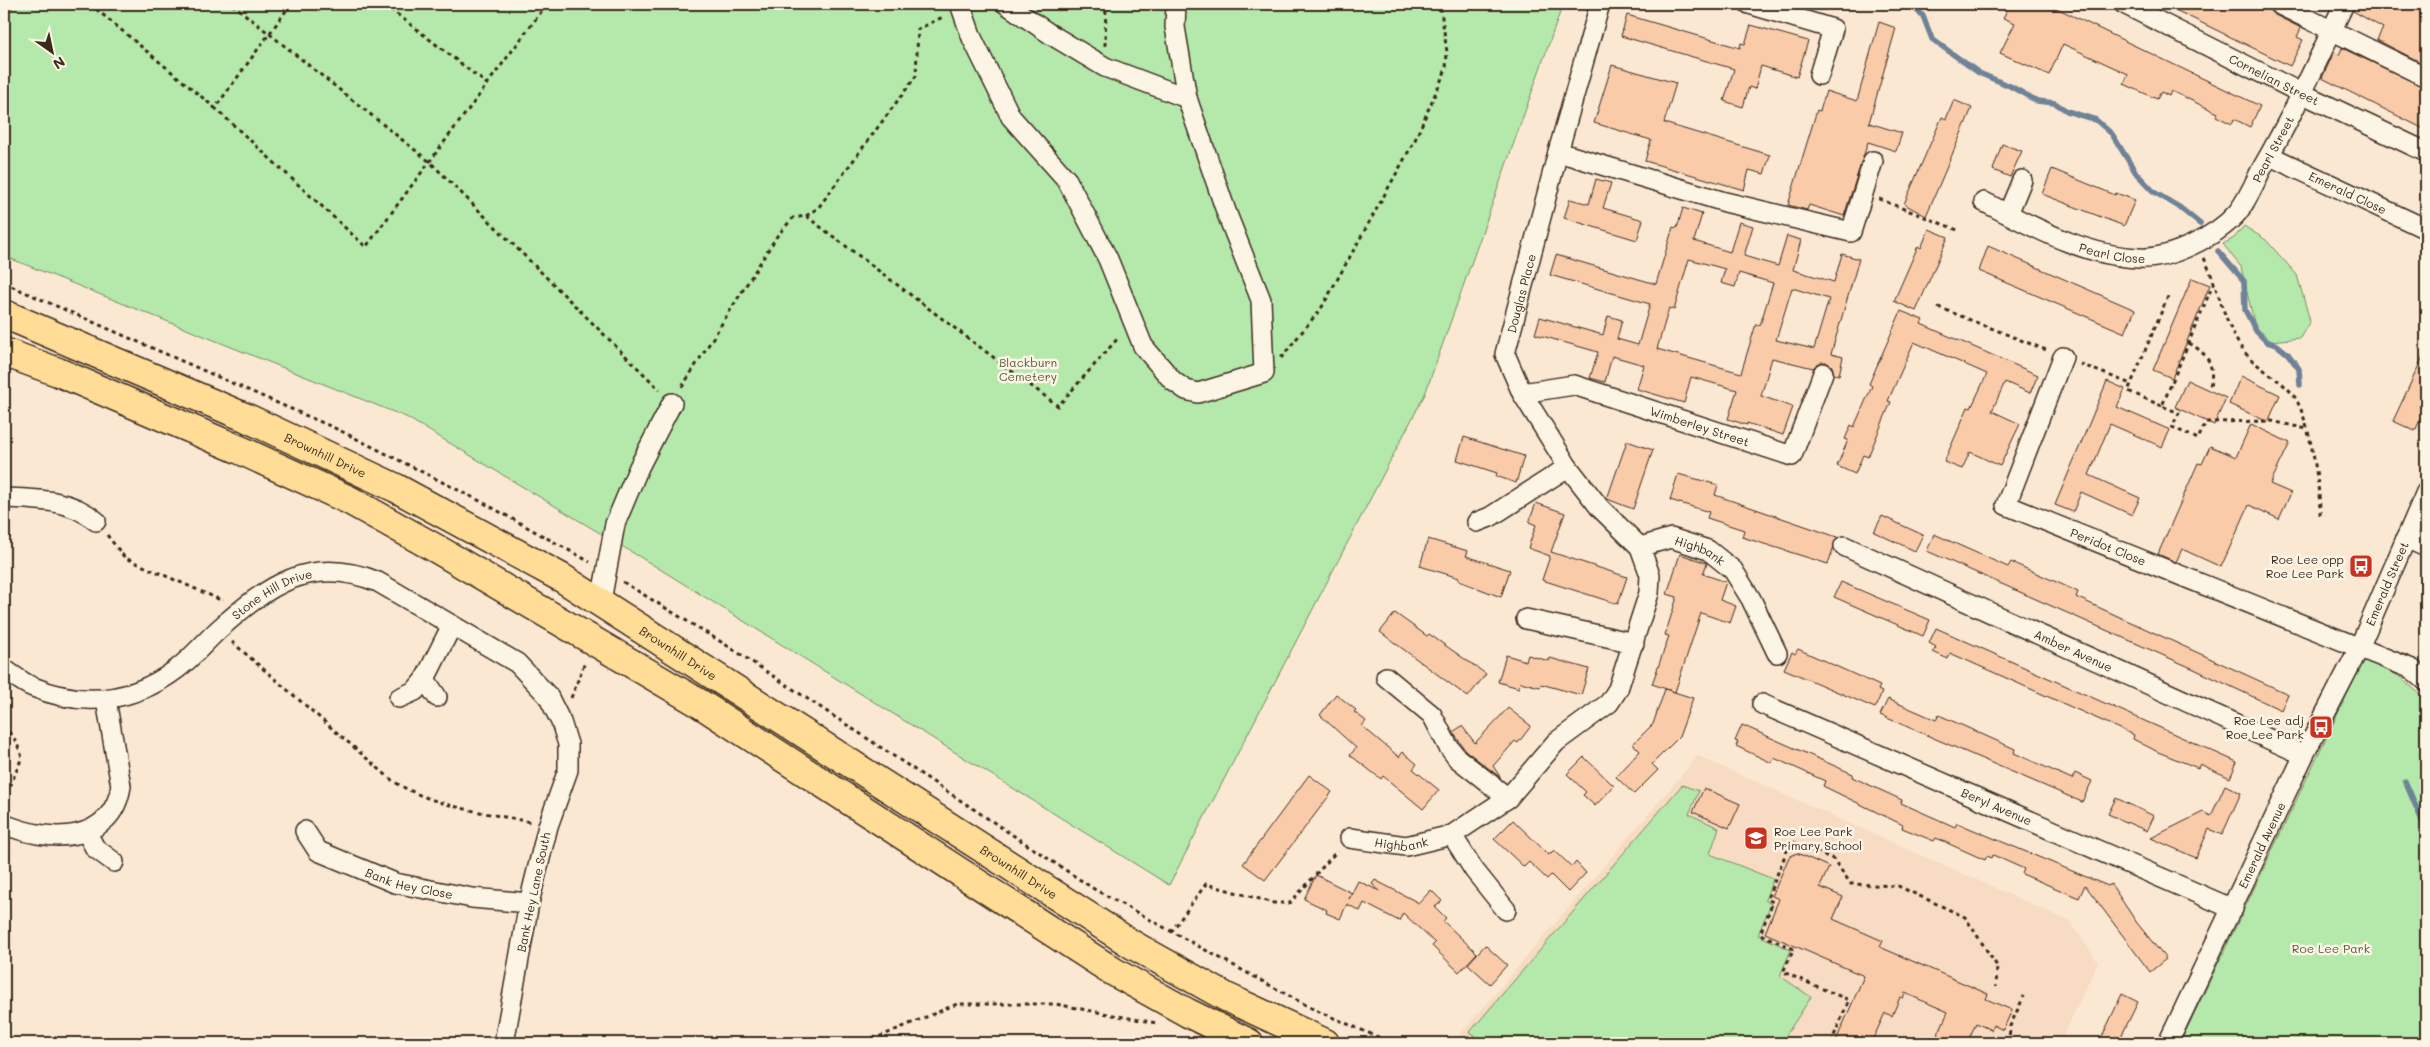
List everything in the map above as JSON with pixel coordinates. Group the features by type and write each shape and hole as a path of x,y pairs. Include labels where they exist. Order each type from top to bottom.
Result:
{"highway":[{"name":"Brownhill Drive","path":"4,314 247,418 396,488 562,578 601,601 972,843 1133,945 1226,997 1326,1043"},
{"path":"4,352 58,372 238,449 349,500 429,544 699,703 1114,972 1188,1014 1249,1043"}],"street":[{"path":"1006,4 1050,34 1105,67 1188,98"},
{"path":"960,6 972,38 1011,117 1067,180 1108,258 1144,346 1172,381 1186,390 1198,394 1264,373 1261,300 1227,214 1188,98 1175,28 1176,4"},
{"name":"Douglas Place","path":"1600,4 1558,152 1505,354 1522,393 1568,467 1600,508 1640,547"},
{"path":"1749,4 1833,29 1819,75"},
{"name":"Cornelian Street","path":"2124,4 2301,94 2426,152"},
{"path":"2278,4 2426,76"},
{"name":"Pearl Street","path":"2237,212 2270,156 2344,4"},
{"path":"1558,152 1725,202 1850,232 1874,161"},
{"name":"Emerald Close","path":"2270,156 2426,229"},
{"path":"2008,214 2022,180"},
{"name":"Pearl Close","path":"1984,202 2046,233 2092,250 2140,258 2160,256 2195,242 2216,232 2237,212"},
{"name":"Peridot Close","path":"2063,357 2006,505 2358,648"},
{"name":"Wimberley Street","path":"1522,393 1574,385 1792,456 1823,373"},
{"path":"601,601 616,524 639,467 672,403"},
{"path":"1477,522 1490,517 1568,467"},
{"name":"Emerald Street","path":"2358,648 2426,492"},
{"path":"4,498 31,499 69,505 96,521"},
{"name":"Highbank","path":"1350,838 1406,846 1452,835 1508,798 1556,742 1609,703 1618,689 1649,593 1650,575 1640,547 1671,538 1708,550 1733,570 1751,599 1777,653"},
{"path":"2406,538 2426,547"},
{"name":"Amber Avenue","path":"1844,546 2304,755"},
{"name":"Stone Hill Drive","path":"4,669 32,687 60,694 106,700 127,696 169,674 218,630 268,590 294,577 324,571 356,573 378,582 517,663 553,705 568,744"},
{"path":"1526,619 1634,643"},
{"path":"400,698 415,691 425,679 452,625"},
{"path":"2358,648 2412,669 2426,681"},
{"name":"Emerald Avenue","path":"2168,1043 2233,909 2304,755 2358,648"},
{"path":"1386,677 1432,715 1448,746 1457,758 1508,798"},
{"path":"425,679 437,697"},
{"path":"4,824 26,832 72,836 87,833 112,812 119,800 121,786 106,700"},
{"name":"Beryl Avenue","path":"1762,704 2233,909"},
{"name":"Bank Hey Lane South","path":"504,1043 529,903 548,826 568,770 568,744"},
{"name":"Bank Hey Close","path":"305,832 318,851 395,882 472,898 529,903"},
{"path":"87,833 95,848 114,862"},
{"path":"1452,835 1474,870 1506,910"}],"path":[{"path":"90,4 215,108 366,247 541,12 531,4"},
{"path":"232,4 430,162 672,403 777,236 793,218 806,216 818,208 916,76 918,29 960,6"},
{"path":"215,108 291,4"},
{"path":"384,4 487,84"},
{"path":"1105,67 1106,4"},
{"path":"1264,373 1286,354 1322,307 1415,140 1446,69 1447,52 1440,4"},
{"path":"1874,197 1960,232"},
{"path":"806,216 1058,406 1134,320"},
{"path":"2195,242 2214,282 2224,315 2241,348 2262,369 2293,394 2307,429 2321,495 2320,518"},
{"path":"2162,406 2214,282"},
{"path":"2169,294 2128,391 2179,413 2172,427 2198,438 2206,422 2272,421 2307,429"},
{"path":"1938,306 2131,384"},
{"path":"2189,344 2197,348 2210,363 2213,373 2210,386"},
{"path":"96,521 125,558 244,610"},
{"path":"218,630 393,781 411,792 431,800 548,826"},
{"path":"4,726 16,741 22,757 10,787 4,794"},
{"path":"1171,932 1206,884 1274,903 1290,902 1350,838"},
{"path":"1831,1043 1849,1000 1783,972 1794,949 1760,934 1773,902 1767,899 1790,840 1832,859 1851,884 1898,886 1965,917 1997,966 1996,987"},
{"path":"2009,1043 2010,1026 2024,996"},
{"path":"848,1043 881,1036 958,1004 1055,1004 1162,1024 1188,1014"}],"shaded area":[{"name":"Roe Lee Park Primary School","path":"1698,756 2069,921 2098,962 2060,1043 1453,1043"}],"green space":[{"name":"Blackburn Cemetery","path":"16,4 1563,4 1425,394 1169,885 650,563 406,417 4,256 4,19"},
{"path":"2244,226 2266,240 2297,275 2310,321 2300,338 2271,341 2255,326 2241,267 2223,244 2234,238"},
{"name":"Roe Lee Park","path":"2364,659 2401,677 2426,700 2426,1043 2180,1043"},
{"path":"1682,785 1699,791 1689,814 1719,828 1710,854 1773,879 1765,900 1771,904 1758,935 1791,950 1780,976 1811,997 1781,1043 1490,1043 1469,1033"}],"building":[{"path":"2010,4 2048,4 2260,106 2250,127 2234,119 2232,124 2216,116 2218,113 2171,91 2169,96 2161,92 2157,99 2124,84 2128,74 2063,44 2049,75 2000,53 2015,23 2003,18"},
{"path":"2163,4 2267,4 2273,14 2301,28 2297,37 2303,40 2290,66"},
{"path":"2355,4 2426,4 2426,65 2377,40 2383,28 2353,11"},
{"path":"1627,15 1740,48 1741,43 1745,44 1751,25 1808,41 1797,77 1761,66 1755,89 1749,87 1743,107 1724,101 1734,69 1621,36"},
{"path":"1879,22 1896,28 1869,123 1902,133 1896,151 1868,142 1844,216 1809,205 1807,210 1788,205 1817,110 1820,111 1826,91 1857,101"},
{"path":"2342,48 2426,88 2426,130 2322,78 2334,52 2339,55"},
{"path":"1612,65 1676,83 1664,123 1770,155 1764,174 1749,170 1744,190 1645,161 1651,140 1594,123"},
{"path":"1954,100 1972,108 1926,216 1904,204 1942,117 1946,119"},
{"path":"2002,144 2022,151 2010,177 1993,170"},
{"path":"2052,169 2115,195 2116,193 2135,200 2124,226 2042,194"},
{"path":"1596,179 1611,183 1603,208 1643,220 1637,240 1564,218 1570,199 1589,204"},
{"path":"1683,208 1702,214 1694,241 1730,252 1739,222 1753,226 1744,256 1778,266 1787,236 1801,240 1793,270 1834,282 1842,254 1859,259 1831,354 1843,357 1839,375 1834,374 1832,366 1826,362 1821,362 1813,368 1772,358 1761,396 1793,407 1783,435 1728,419 1737,390 1691,377 1684,403 1637,389 1644,365 1612,356 1605,382 1590,378 1598,352 1535,334 1540,317 1603,335 1608,316 1622,320 1617,339 1638,345 1650,304 1550,275 1556,255 1656,284 1673,227 1677,228","holes":["1689,259 1725,269 1721,283 1735,287 1739,273 1773,283 1760,325 1756,324 1741,373 1657,349 1669,308 1674,310","1792,288 1829,299 1814,349 1776,340"]},
{"path":"1929,229 1948,237 1916,311 1894,301 1918,246 1921,248"},
{"path":"1988,246 2135,310 2125,333 1979,271"},
{"path":"2192,278 2210,285 2172,378 2153,370"},
{"path":"1901,311 1923,320 1921,324 2038,375 2030,393 2005,382 1992,411 2020,424 2000,466 1970,452 1962,469 1944,462 1968,407 1971,408 1987,374 1914,342 1888,401 1891,402 1868,457 1863,455 1855,474 1837,466 1848,440 1845,439 1851,425 1854,427 1872,386 1869,384"},
{"path":"2426,350 2426,407 2415,431 2393,421"},
{"path":"2241,376 2280,395 2268,422 2229,404"},
{"path":"2187,380 2226,398 2214,425 2175,407"},
{"path":"2107,381 2125,389 2117,407 2170,430 2162,447 2110,424 2089,475 2140,498 2132,515 2081,492 2073,512 2055,505"},
{"path":"2251,424 2290,443 2270,484 2291,493 2279,519 2249,505 2221,567 2182,549 2176,562 2158,554 2198,463 2202,464 2210,446 2236,457"},
{"path":"1464,437 1524,456 1516,483 1496,476 1497,473 1457,460"},
{"path":"1627,441 1653,450 1633,509 1607,499"},
{"path":"1678,474 1718,485 1715,495 1837,537 1828,564 1742,537 1744,530 1707,518 1709,512 1670,500"},
{"path":"1536,503 1565,513 1551,552 1627,577 1618,604 1542,580 1550,556 1528,548 1536,525 1529,522"},
{"path":"1882,516 1923,535 1915,551 1874,532"},
{"path":"1934,534 2008,567 2011,562 2061,584 2078,592 2076,597 2288,694 2281,710 2194,669 1927,551"},
{"path":"1428,539 1468,551 1466,556 1510,570 1501,597 1459,581 1459,578 1420,566"},
{"path":"1680,554 1707,563 1703,574 1726,582 1720,600 1736,606 1730,623 1701,613 1675,692 1652,684 1669,636 1665,635 1677,597 1667,594"},
{"path":"1841,582 1930,620 1923,636 1834,597"},
{"path":"1395,613 1486,674 1468,697 1380,632"},
{"path":"1936,628 2237,762 2230,778 2200,764 2198,768 2158,752 2133,739 2134,735 1950,653 1948,659 1933,652 1936,647 1929,643"},
{"path":"1798,649 1880,686 1878,690 1882,692 1875,708 1784,669 1792,652 1795,654"},
{"path":"1506,655 1526,661 1528,655 1549,661 1550,658 1589,669 1581,695 1541,684 1540,687 1520,682 1519,688 1498,682"},
{"path":"1665,689 1693,698 1679,737 1652,764 1658,770 1634,794 1616,777 1640,751 1633,744 1653,724"},
{"path":"1336,694 1366,721 1362,726 1399,757 1403,752 1417,764 1413,769 1439,790 1423,809 1383,776 1381,779 1350,755 1356,748 1320,715"},
{"path":"1888,699 1936,720 1939,715 2015,749 2014,753 2072,779 2075,773 2092,781 2082,802 1880,715"},
{"path":"1508,708 1531,726 1518,743 1515,741 1493,766 1501,778 1465,750 1453,732 1462,726 1475,743"},
{"path":"1742,725 1853,774 1852,777 1902,800 1901,803 1955,827 1957,823 2108,886 2111,884 2137,923 2166,959 2150,972 2085,885 2079,898 2022,874 2024,869 1993,855 1992,858 1987,856 1985,860 1936,838 1934,841 1902,828 1903,825 1823,786 1825,781 1774,758 1772,763 1736,746 1738,742 1735,741"},
{"path":"1584,757 1614,786 1595,806 1583,795 1586,792 1567,774"},
{"path":"1309,775 1332,792 1265,880 1243,864"},
{"path":"2225,785 2241,793 2222,835 2209,829 2196,858 2151,838 2203,812 2211,816"},
{"path":"1704,788 1740,804 1729,828 1693,812"},
{"path":"2116,798 2154,816 2147,831 2108,814"},
{"path":"1513,820 1549,855 1554,850 1572,867 1576,862 1586,873 1568,892 1551,875 1547,879 1529,862 1524,867 1494,839"},
{"name":"Roe Lee Park Primary School","path":"1797,853 1829,867 1820,887 1843,897 1833,919 1883,941 1880,947 1988,994 1986,999 2012,1010 2003,1030 1993,1025 1991,1030 1976,1023 1967,1043 1934,1043 1948,1012 1905,993 1903,998 1900,997 1892,1016 1885,1013 1871,1043 1835,1043 1864,976 1765,933 1779,899 1772,896 1789,857"},
{"path":"1316,875 1352,893 1358,881 1380,891 1372,884 1375,880 1419,903 1431,890 1442,901 1435,907 1446,918 1443,921 1477,953 1459,972 1432,946 1435,943 1403,913 1399,921 1364,903 1360,911 1347,904 1340,919 1326,913 1327,910 1304,899"},
{"path":"1485,945 1507,965 1490,984 1468,964"},
{"path":"2122,994 2138,1002 2118,1043 2099,1043"}],"waterway":[{"path":"1911,4 1923,16 1932,39 1979,73 2010,86 2037,101 2055,103 2067,111 2096,120 2112,134 2136,173 2154,192 2179,207 2200,224"},
{"path":"2218,251 2244,281 2245,310 2256,331 2267,342 2277,345 2288,354 2299,369 2300,385"},
{"path":"2405,781 2426,830"}],"place":[{"name":"Roe Lee opp Roe Lee Park","path":"2361,566"},
{"name":"Roe Lee adj Roe Lee Park","path":"2321,727"},
{"name":"Roe Lee Park Primary School","path":"1756,838"}]}
